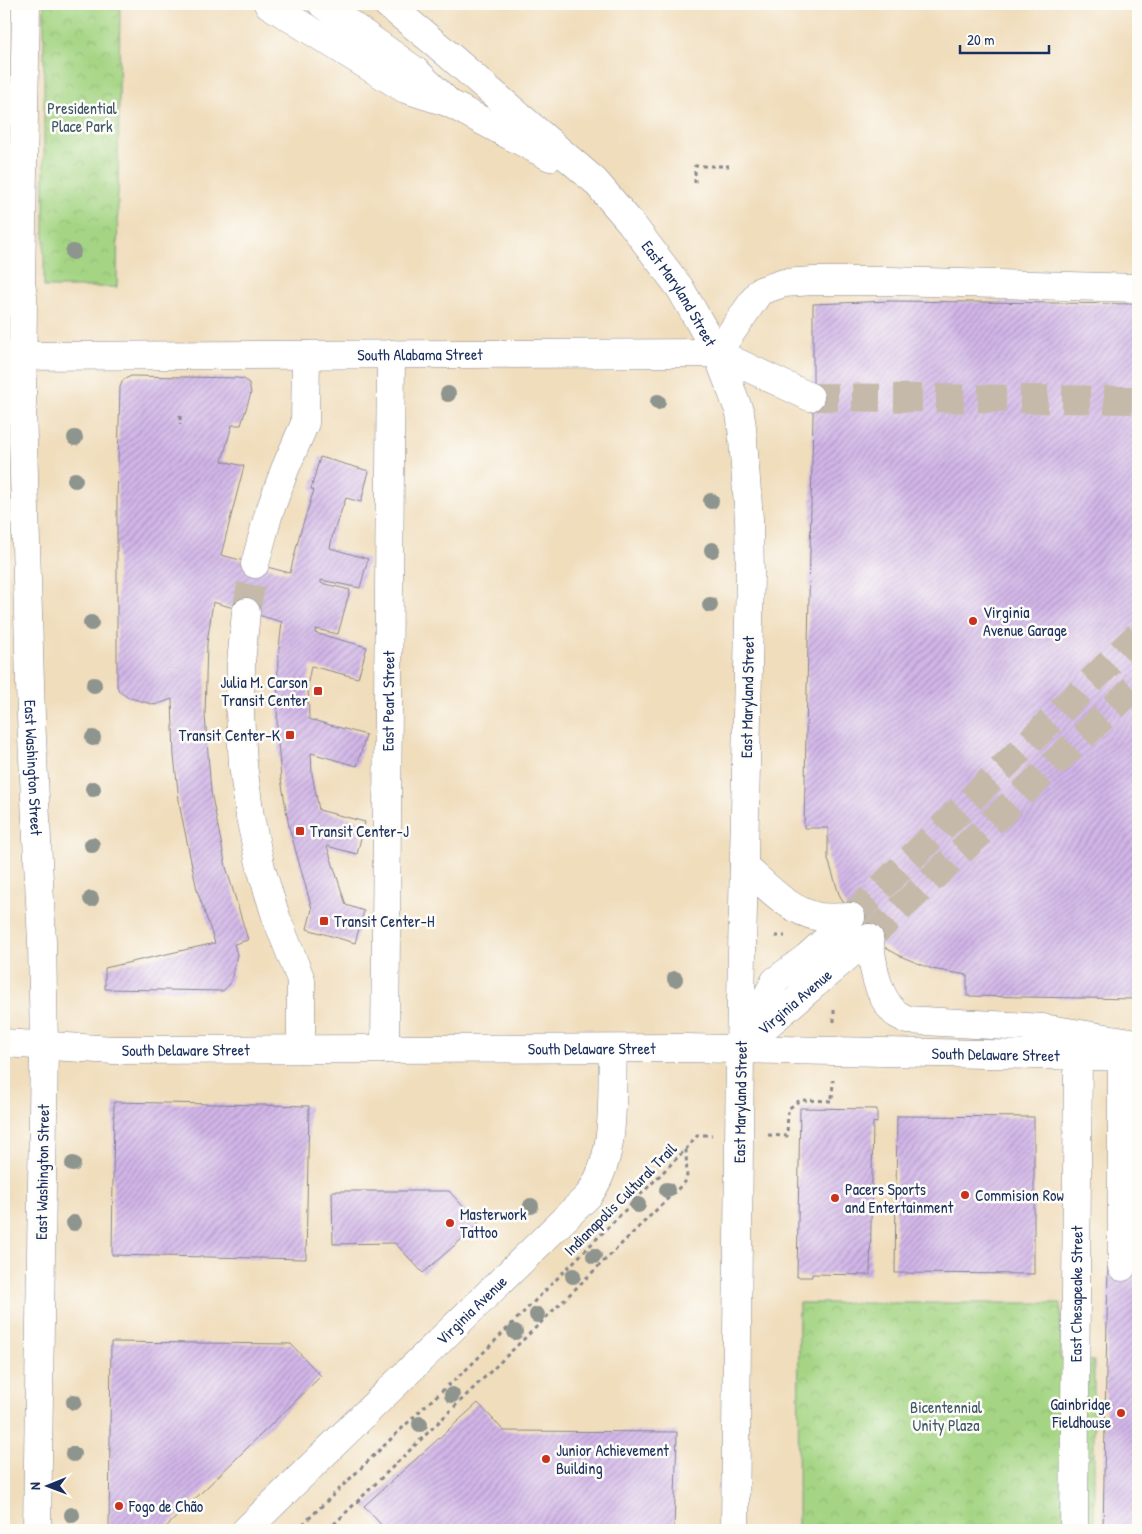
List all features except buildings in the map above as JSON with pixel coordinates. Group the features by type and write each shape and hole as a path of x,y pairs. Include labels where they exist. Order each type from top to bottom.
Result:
{"main road":[{"name":"East Washington Street","path":"26,4 21,272 23,297 13,356 22,406 31,717 42,942 44,1046 36,1530"},
{"path":"268,4 405,88 449,103 596,181"},
{"path":"322,4 417,72 449,103"},
{"name":"East Maryland Street","path":"387,4 596,181 631,223 680,288 717,353 741,420 747,469 750,519 750,574 740,1049 735,1530"},
{"path":"717,353 760,291 784,283 891,281 1136,287"},
{"name":"South Alabama Street","path":"13,356 717,353 810,397"},
{"path":"717,353 750,353"},
{"name":"East Pearl Street","path":"385,1049 391,354"},
{"path":"255,564 268,516 285,469 305,423 306,355"},
{"path":"246,612 241,663 240,713 243,765 250,817 261,868 276,917 301,980 302,1049"},
{"name":"Virginia Avenue","path":"740,1049 775,981 806,957 851,917 819,917 796,909 781,900 744,866"},
{"name":"Virginia Avenue","path":"740,1049 869,938 875,976 879,986 894,1012 907,1020 1043,1028 1133,1053"},
{"name":"South Delaware Street","path":"4,1043 114,1050 740,1049 1078,1056 1133,1053"},
{"name":"Virginia Avenue","path":"246,1530 592,1191 608,1153 613,1049"},
{"path":"1122,1267 1133,1053"},
{"name":"East Chesapeake Street","path":"1074,1530 1078,1056"}],"path":[{"path":"695,183 695,166 729,166"},
{"path":"180,416 180,425"},
{"path":"834,1005 834,1020"},
{"path":"772,1135 787,1136 788,1109 800,1100 832,1101 833,1085"},
{"name":"Indianapolis Cultural Trail","path":"297,1530 425,1406 469,1367 686,1149 687,1180 328,1530"}],"green space":[{"name":"Presidential Place Park","path":"44,4 120,4 117,287 44,287"},
{"name":"Bicentennial Unity Plaza","path":"799,1303 1061,1303 1061,1360 1094,1361 1094,1530 798,1530"}],"tunnel":[{"path":"810,397 1138,400"},
{"path":"246,612 255,564"},
{"path":"851,917 1138,635"},
{"path":"869,938 1138,684"}],"place":[{"name":"Virginia Avenue Garage","path":"973,621"},
{"name":"Julia M. Carson Transit Center","path":"318,691"},
{"name":"Transit Center-K","path":"290,735"},
{"name":"Transit Center-J","path":"300,831"},
{"name":"Transit Center-H","path":"324,921"},
{"name":"Commision Row","path":"965,1195"},
{"name":"Pacers Sports and Entertainment","path":"835,1198"},
{"name":"Masterwork Tattoo","path":"450,1223"},
{"name":"Gainbridge Fieldhouse","path":"1121,1413"},
{"name":"Junior Achievement Building","path":"546,1459"},
{"name":"Fogo de Chão","path":"119,1506"}]}
